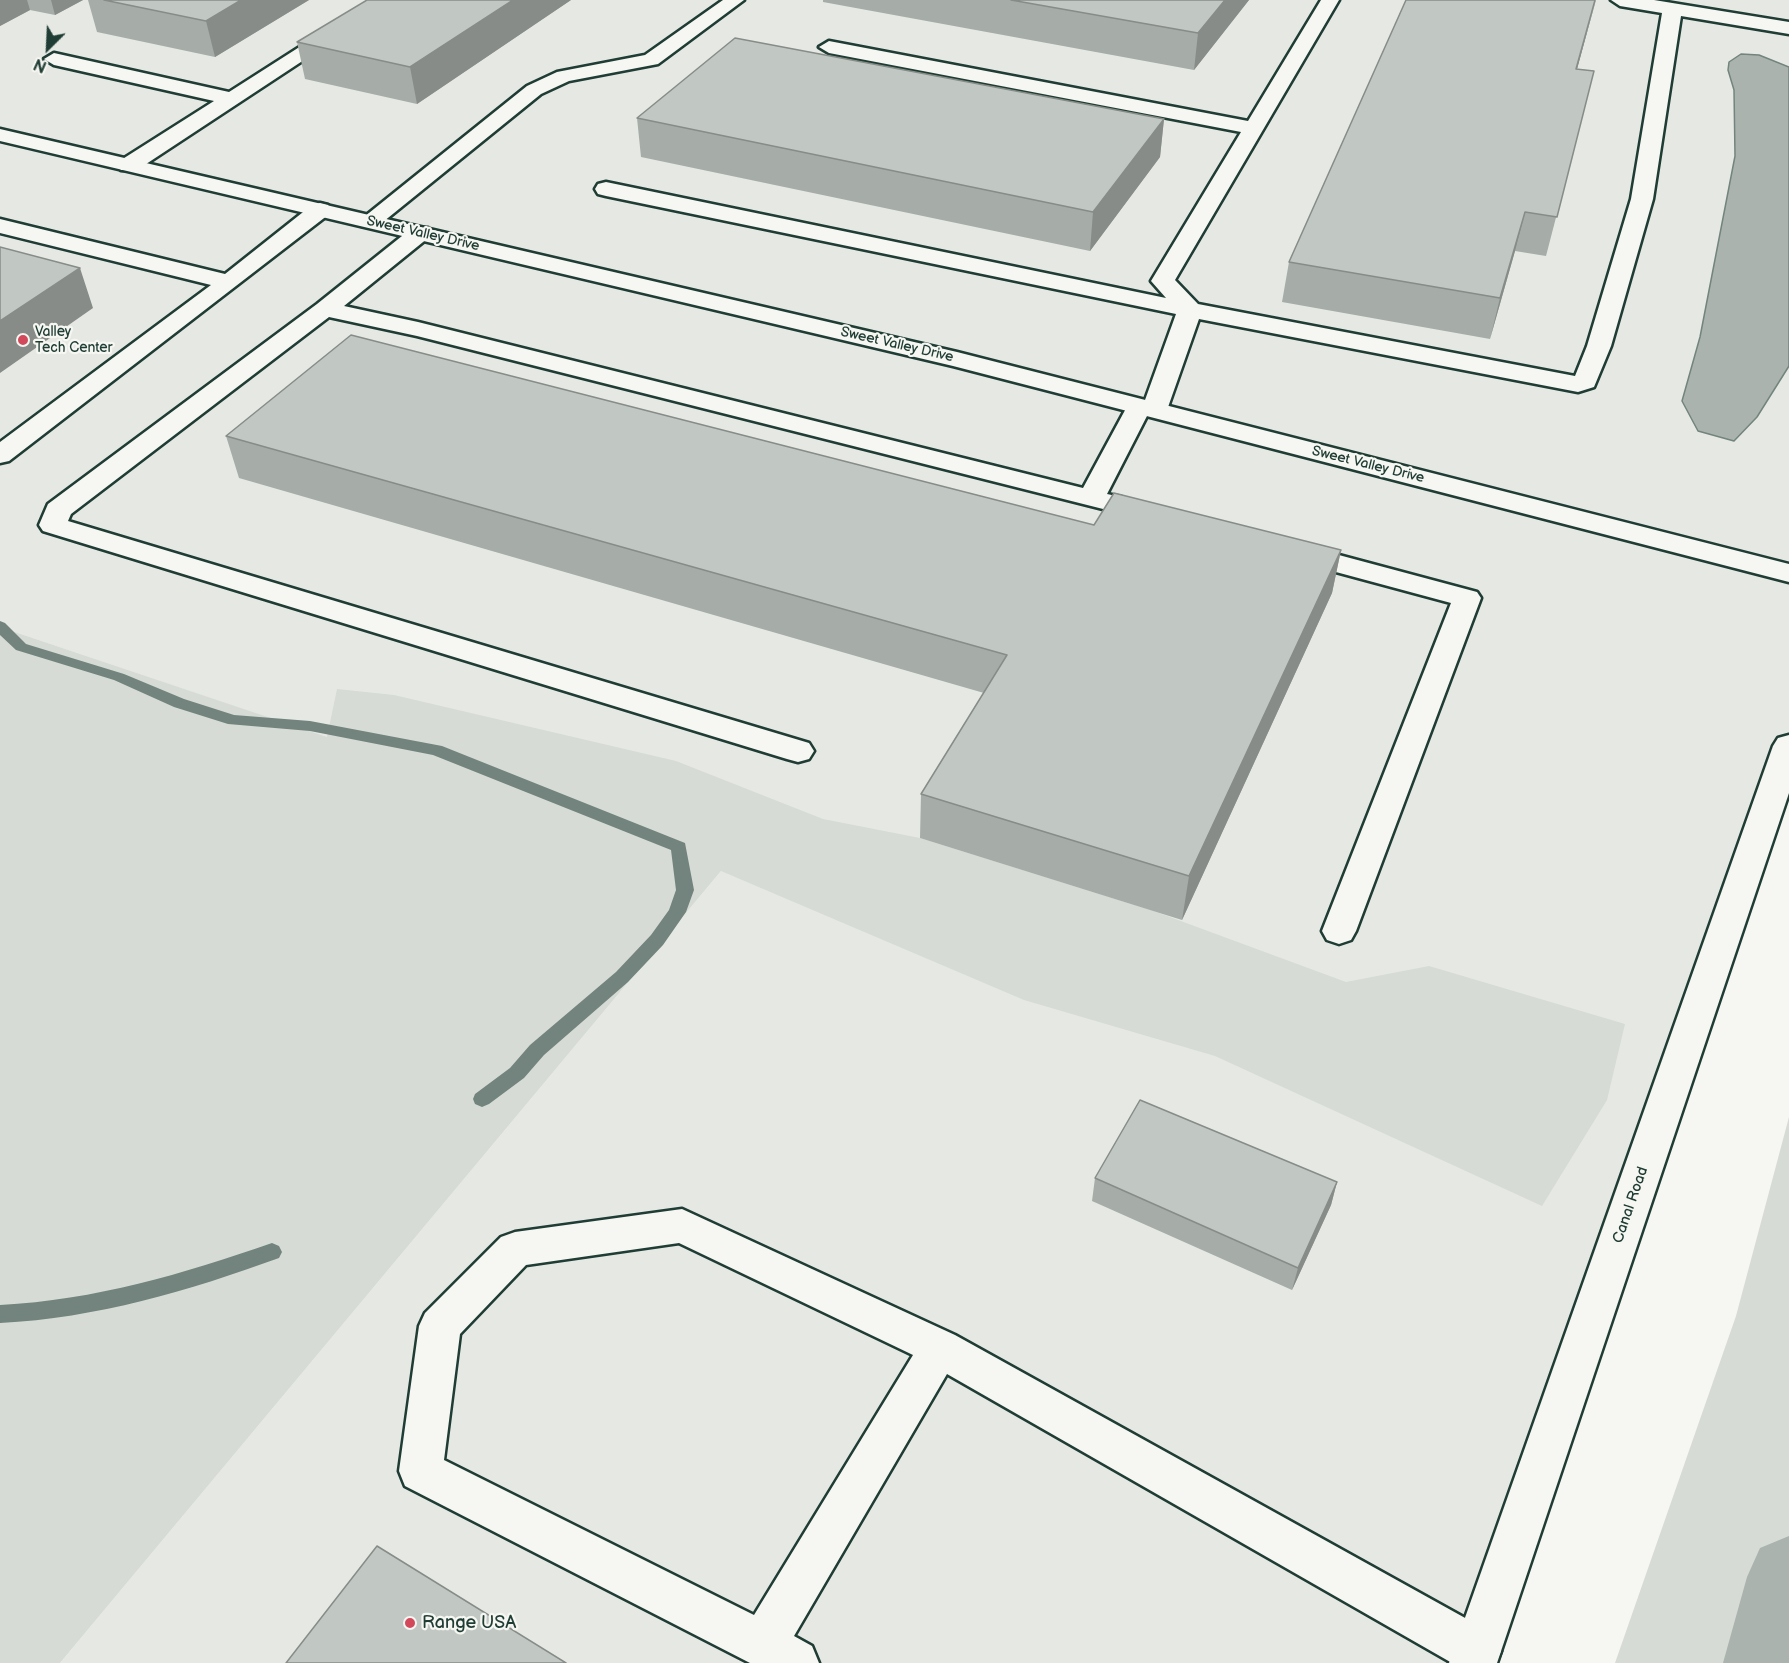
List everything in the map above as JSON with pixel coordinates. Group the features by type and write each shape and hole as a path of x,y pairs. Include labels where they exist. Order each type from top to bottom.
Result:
{"street":[{"path":"129,165 386,0"},
{"path":"369,221 534,90 564,76 651,60 735,0"},
{"path":"1190,310 1163,280 1330,0"},
{"path":"1620,0 1789,28"},
{"path":"606,189 1190,310 1578,384 1585,382 1599,346 1642,199 1672,10"},
{"path":"829,47 1254,128"},
{"path":"54,59 232,99"},
{"name":"Sweet Valley Drive","path":"0,135 957,359 1789,573"},
{"path":"0,455 229,282 320,210"},
{"path":"0,226 229,282"},
{"path":"420,233 326,309 58,510 53,525 798,751"},
{"path":"326,309 418,329 1137,510"},
{"path":"1091,498 1147,408 1190,310"},
{"path":"1262,543 1467,598 1339,931"},
{"name":"Canal Road","path":"1475,1657 1789,746"},
{"path":"940,1348 779,1654 421,1472 440,1326 515,1249 682,1226 940,1348 1475,1657"}],"shaded area":[{"path":"0,0 1789,0 1789,746 1473,1663 60,1663 721,871 0,627"},
{"path":"1741,54 1759,55 1789,67 1789,366 1757,417 1734,441 1698,431 1682,401 1700,337 1735,156 1734,90 1728,70 1729,62"},
{"path":"0,627 327,737 337,689 394,695 676,761 823,819 920,838 1151,910 1346,982 1429,966 1625,1024 1607,1100 1542,1206 1215,1056 1024,1000 721,871 60,1663 0,1663"},
{"path":"1789,1117 1789,1663 1615,1663 1736,1316"}],"building":[{"path":"104,0 241,0 206,21"},
{"path":"367,0 513,0 410,67 297,42"},
{"path":"1011,0 1225,0 1198,33"},
{"path":"1406,0 1595,0 1576,69 1594,71 1557,217 1525,212 1500,298 1289,262"},
{"path":"735,38 1164,119 1093,212 637,118"},
{"path":"0,247 80,268 0,321"},
{"path":"351,335 1094,525 1114,493 1341,550 1189,876 921,794 1007,655 226,436"},
{"path":"1140,1100 1337,1182 1298,1268 1095,1178"},
{"path":"377,1546 566,1663 286,1663"}],"waterway":[{"path":"0,626 21,647 119,677 179,703 233,720 310,726 436,750 679,847 685,890 677,912 657,940 622,977 537,1050 517,1073 482,1099"},
{"path":"0,1314 70,1308 104,1302 206,1275 272,1252"},
{"path":"1766,1663 1789,1577"}],"place":[{"name":"Valley Tech Center","path":"23,340"},
{"name":"Range USA","path":"410,1623"}]}
